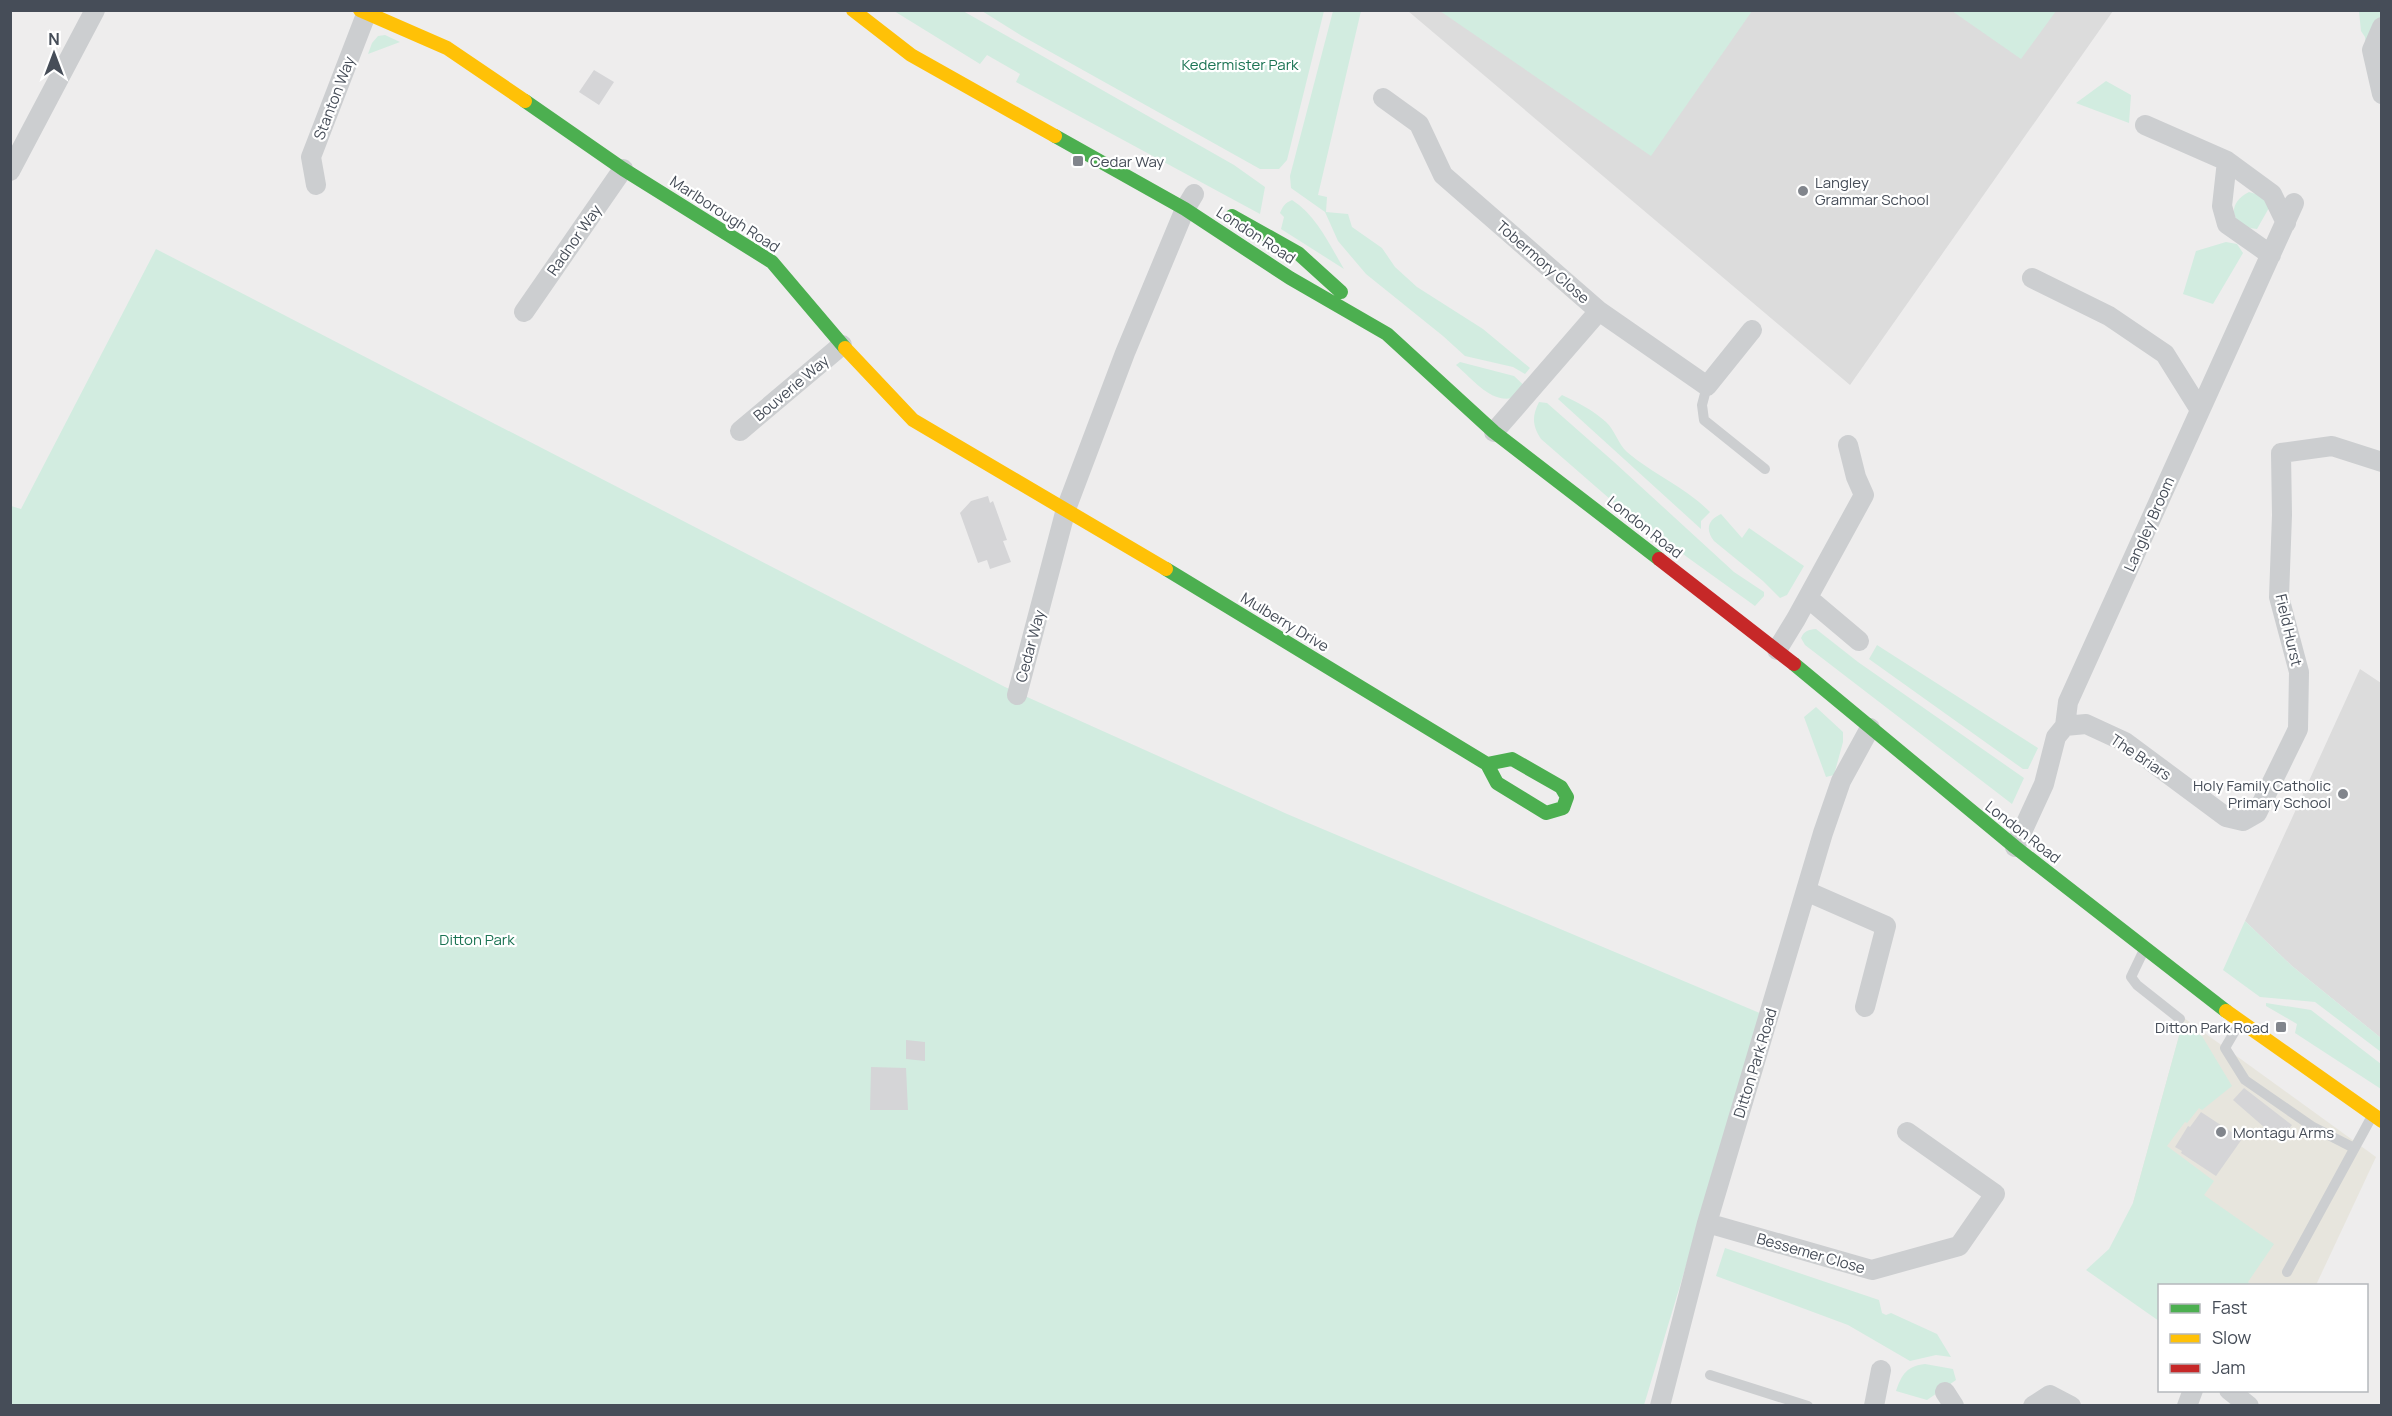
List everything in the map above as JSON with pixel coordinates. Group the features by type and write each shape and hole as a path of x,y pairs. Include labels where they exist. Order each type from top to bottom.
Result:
{"main road":[{"name":"London Road","path":"853,10 911,55 1070,144 1191,197 1290,278 1387,334 1494,432 1777,650 2015,847 2240,1021 2377,1118"},
{"name":"Marlborough Road","path":"363,11 447,48 623,169 772,262 842,345 914,420 1066,509"},
{"path":"1070,144 1104,148"},
{"path":"1225,212 1298,254 1387,334"},
{"name":"Mulberry Drive","path":"1066,509 1487,764 1497,783 1546,813 1563,808 1567,797 1561,786 1512,759 1487,764"}],"street":[{"path":"10,171 95,10"},
{"name":"Stanton Way","path":"316,185 311,157 363,11"},
{"path":"2382,27 2372,50 2382,94"},
{"name":"Tobermory Close","path":"1383,98 1419,124 1443,175 1599,311 1494,432"},
{"path":"2145,125 2227,161 2272,194 2286,223"},
{"path":"2227,161 2222,206 2227,224 2271,255"},
{"name":"Radnor Way","path":"524,312 623,169"},
{"name":"Cedar Way","path":"1017,695 1066,509 1121,362 1191,197"},
{"name":"Langley Broom","path":"2015,847 2043,784 2056,737 2065,726 2068,702 2294,203"},
{"path":"2032,278 2109,316 2165,354 2200,410"},
{"path":"1599,311 1707,386 1752,330"},
{"name":"Bouverie Way","path":"740,431 842,345"},
{"path":"1777,650 1864,495 1856,477 1848,445"},
{"name":"Field Hurst","path":"2243,821 2257,813 2298,729 2299,672 2279,597 2282,515 2281,453 2332,446 2382,462"},
{"path":"1808,598 1859,641"},
{"name":"The Briars","path":"2065,726 2086,724 2125,742 2226,817 2243,821"},
{"name":"Ditton Park Road","path":"1660,1406 1707,1223 1823,833 1841,781 1870,728"},
{"path":"1806,891 1886,926 1865,1007"},
{"name":"Bessemer Close","path":"1707,1223 1872,1270 1959,1246 1995,1194 1907,1132"},
{"path":"1874,1406 1881,1370"},
{"path":"2232,1392 2249,1406"},
{"path":"2033,1406 2050,1395 2071,1406"}],"lane":[{"path":"1707,386 1702,405 1704,420 1765,469"},
{"path":"2145,948 2131,977 2137,985 2180,1019"},
{"path":"2240,1021 2225,1048 2245,1080 2313,1128 2354,1148"},
{"path":"2287,1272 2354,1148 2377,1118"},
{"path":"1710,1376 1808,1406"}],"shaded area":[{"name":"Langley Grammar School","path":"1408,11 2113,11 1850,385"},
{"name":"Holy Family Catholic Primary School","path":"2360,669 2381,683 2381,1038 2292,966 2245,921"},
{"path":"2184,1018 2376,1157 2316,1284 2251,1284 2133,1203"}],"green space":[{"path":"894,11 963,11 1234,165 1265,187 1260,214 1016,82 1020,74 987,55 980,64"},
{"name":"Kedermister Park","path":"982,11 1324,11 1287,160 1279,169 1260,169 1022,36"},
{"path":"1333,11 1361,11 1318,195 1327,197 1326,212 1348,214 1352,227 1382,248 1395,267 1417,287 1483,329 1530,368 1525,374 1513,367 1465,356 1366,274 1338,241 1325,212 1291,188 1290,176"},
{"path":"1440,11 1752,11 1651,156"},
{"path":"1952,11 2056,11 2021,59"},
{"path":"2359,11 2381,11 2381,20 2366,46 2365,37 2361,31"},
{"path":"385,35 400,42 368,54 372,43 378,36"},
{"path":"2106,81 2131,95 2129,123 2076,103"},
{"path":"2249,192 2274,199 2257,229 2241,224 2234,214 2236,203"},
{"path":"1292,200 1309,214 1328,240 1344,269 1281,229 1284,217 1280,213 1284,205"},
{"path":"2226,242 2237,244 2243,253 2213,304 2183,294 2196,251"},
{"name":"Ditton Park","path":"156,249 1005,687 1287,814 1762,1014 1644,1405 11,1406 11,506 21,509"},
{"path":"1460,362 1514,376 1529,390 1508,399 1490,394 1456,365"},
{"path":"1562,395 1601,418 1609,425 1627,452 1690,495 1710,512 1701,521 1701,529 1558,399"},
{"path":"1539,402 1547,403 1734,572 1764,592 1764,596 1755,606 1626,513 1541,439 1534,421"},
{"path":"1721,514 1742,538 1749,528 1804,566 1787,595 1780,598 1714,541 1709,533 1709,525"},
{"path":"1816,629 1858,662 2024,778 2012,804 1805,645 1801,638 1802,635"},
{"path":"1877,645 2038,748 2028,769 2023,769 1869,659"},
{"path":"1816,707 1843,732 1843,742 1834,775 1826,777 1804,717"},
{"path":"2245,921 2292,966 2381,1038 2381,1052 2315,1002 2260,997 2223,970"},
{"path":"2266,1003 2311,1010 2381,1064 2381,1089 2295,1033 2297,1024 2266,1006"},
{"path":"2182,1025 2202,1036 2232,1086 2202,1110 2199,1108 2167,1146 2214,1181 2204,1195 2274,1244 2248,1282 2251,1284 2158,1284 2158,1320 2086,1270 2109,1249 2133,1203"},
{"path":"1725,1248 1879,1300 1882,1313 1886,1315 1891,1313 1937,1334 1951,1357 1936,1355 1910,1361 1848,1325 1716,1276"},
{"path":"1925,1364 1953,1369 1956,1380 1927,1400 1896,1391 1909,1369"}],"building":[{"path":"594,70 614,82 599,105 579,92"},
{"path":"988,496 990,503 993,501 1007,540 1003,541 1011,562 990,569 987,560 978,563 960,513 971,501"},
{"path":"906,1040 925,1042 925,1061 906,1059"},
{"path":"871,1067 906,1068 908,1110 870,1110"},
{"path":"2244,1088 2292,1125 2280,1141 2233,1100"},
{"path":"2201,1112 2242,1139 2216,1176 2175,1147 2188,1126 2190,1127"}],"traffic: fast":[{"path":"525,101 623,169 772,262 845,348"},
{"path":"1055,136 1185,209 1290,278 1387,334 1494,432 1659,559"},
{"path":"1232,216 1298,253 1341,292"},
{"path":"1166,569 1487,764 1512,759 1561,787 1567,797 1563,808 1546,813 1497,783 1487,764"},
{"path":"1794,664 2015,847 2226,1011"}],"traffic: slow":[{"path":"360,10 447,48 525,101"},
{"path":"853,10 911,55 1055,136"},
{"path":"845,348 913,420 1166,569"},
{"path":"2226,1011 2382,1121"}],"traffic: jam":[{"path":"1659,559 1794,664"}],"place":[{"name":"Cedar Way","path":"1078,161"},
{"name":"Langley Grammar School","path":"1803,191"},
{"name":"Holy Family Catholic Primary School","path":"2343,794"},
{"name":"Ditton Park Road","path":"2281,1027"},
{"name":"Montagu Arms","path":"2221,1132"}]}
